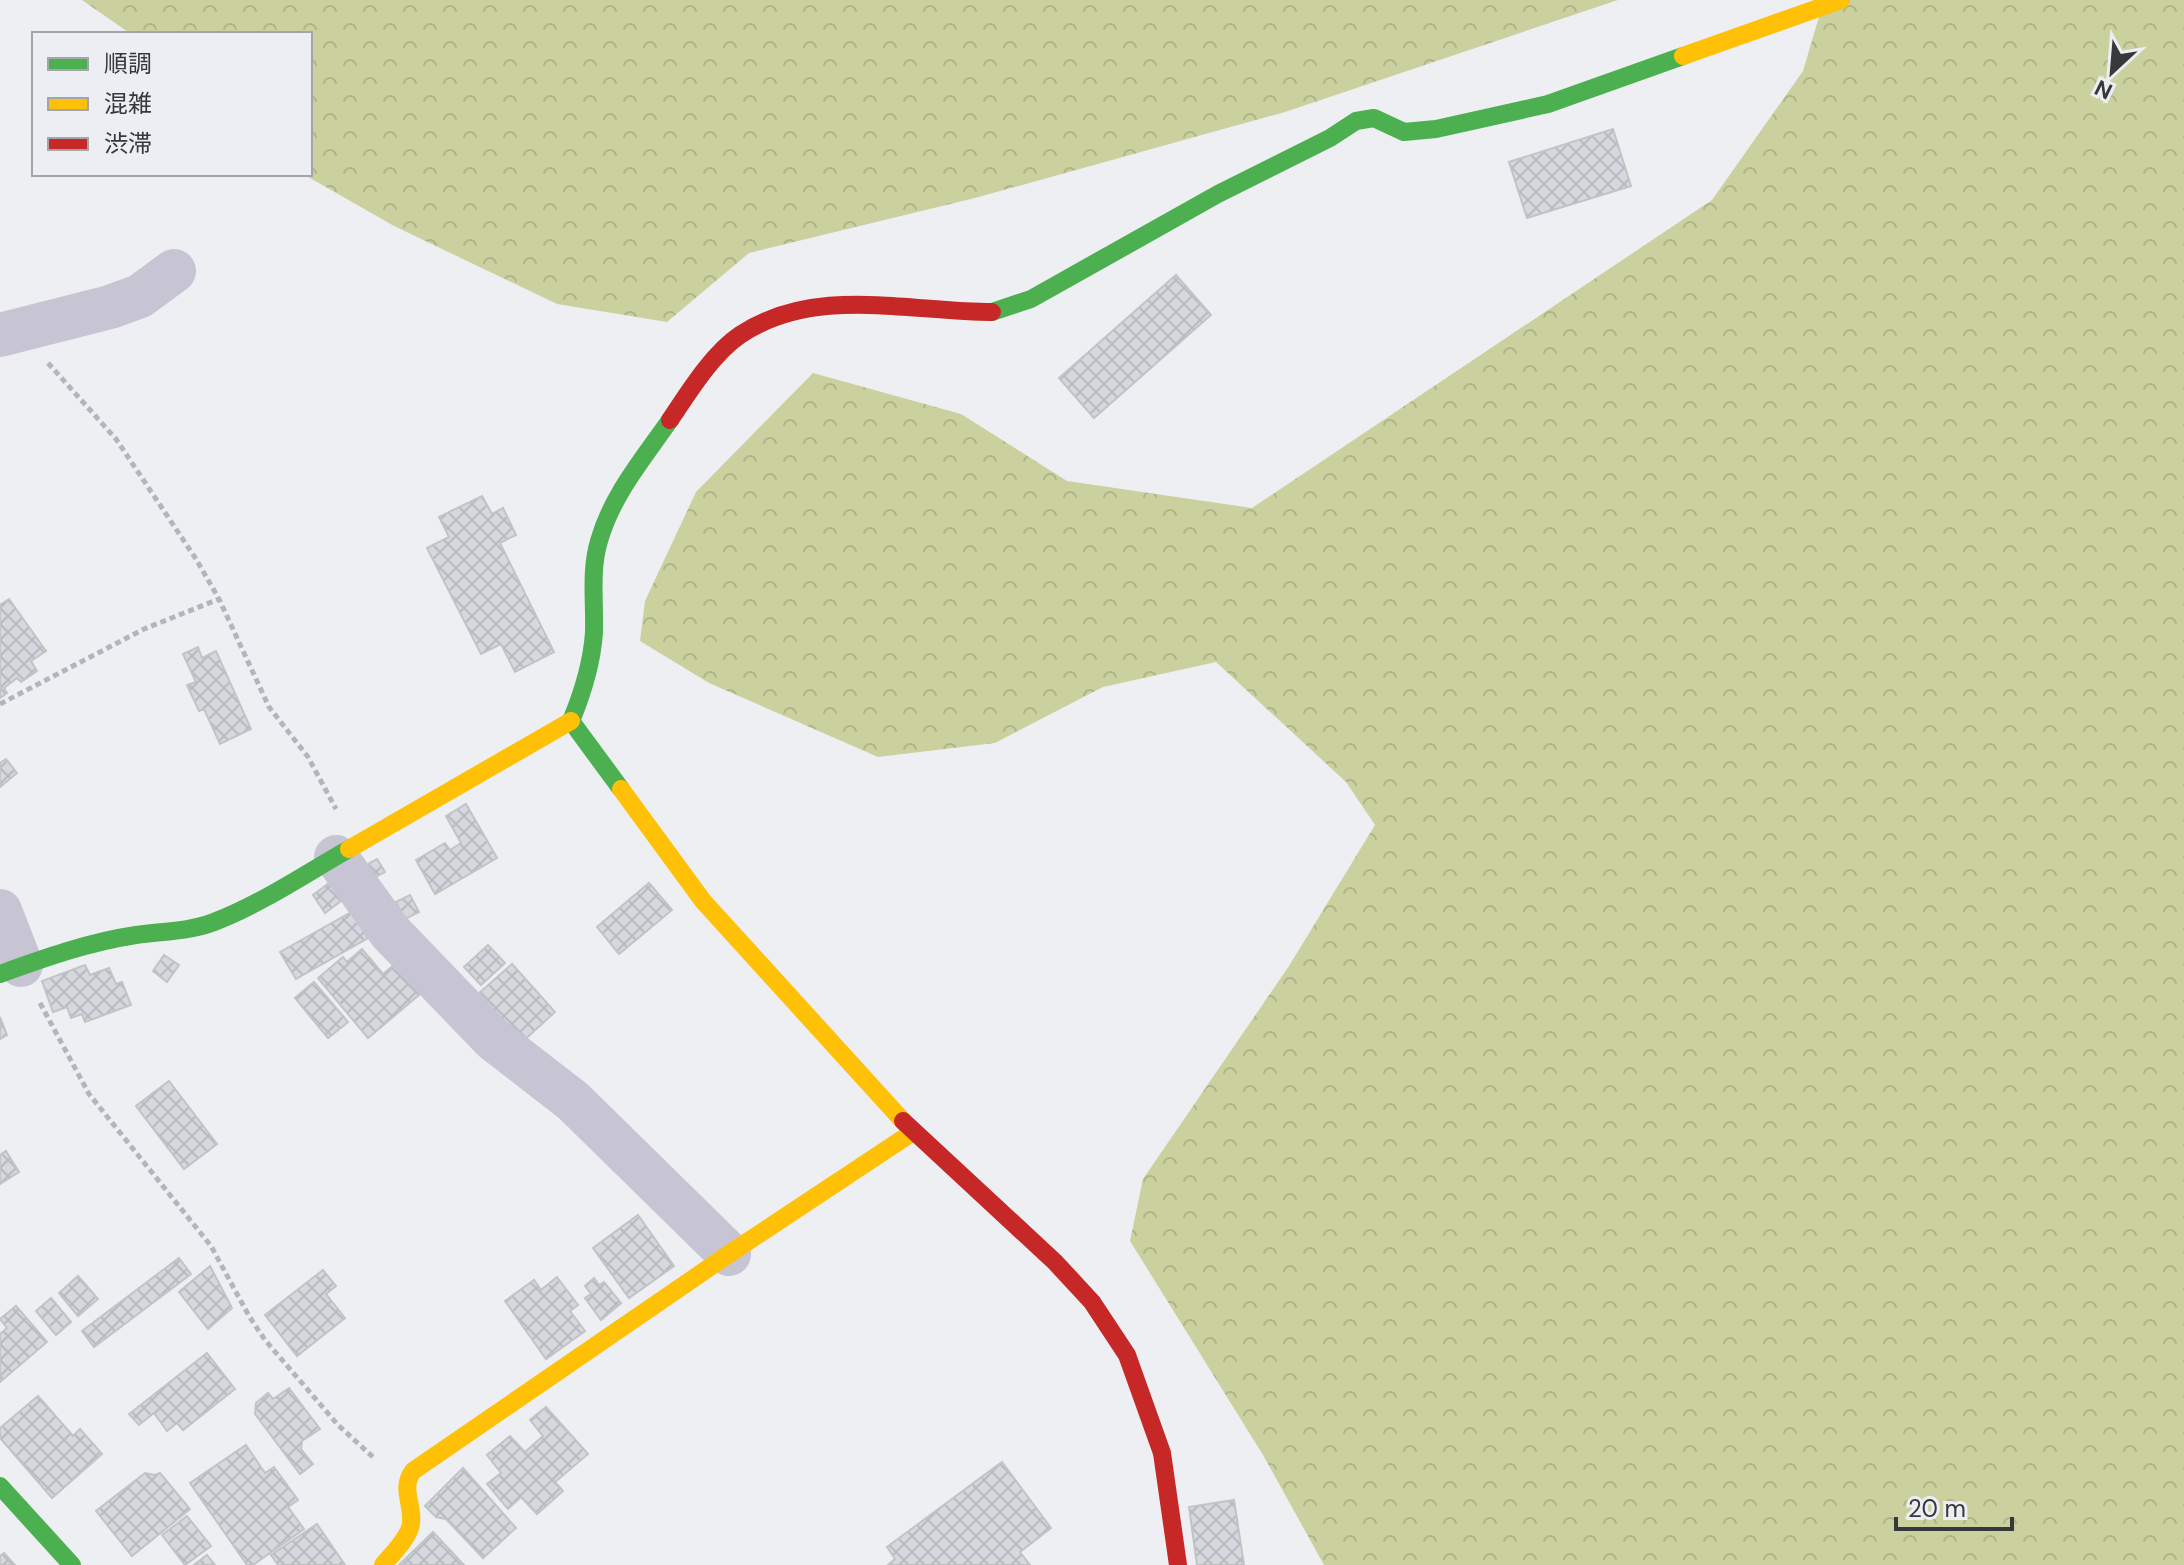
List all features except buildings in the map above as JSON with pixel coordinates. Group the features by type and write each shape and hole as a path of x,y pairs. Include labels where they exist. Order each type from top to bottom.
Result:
{"street":[{"path":"0,911 10,970 67,950 136,935 184,931 214,922 258,901 571,721 586,684 594,634 593,575 598,543 612,504 702,373 738,336 781,314 822,306 861,304 992,312 1031,299 1218,194 1330,138 1356,121 1374,118 1404,132 1436,129 1548,104 1841,0"},
{"path":"15,331 110,307 140,296 174,271"},
{"path":"571,721 703,901 913,1132 1055,1262 1092,1302 1127,1355 1162,1453 1178,1565"},
{"path":"344,852 390,932 493,1039 573,1101 729,1254"},
{"path":"383,1565 404,1538 411,1521 406,1481 413,1471 913,1132"},
{"path":"0,1486 72,1565"}],"path":[{"path":"15,331 116,439 219,599 269,707 308,757 344,852"},
{"path":"0,704 144,629 219,599"},
{"path":"10,970 89,1094 211,1246 265,1340 338,1425 391,1474 406,1481"}],"green space":[{"path":"82,0 1618,0 1285,112 975,198 749,253 667,322 557,304 394,226 306,176 312,176 312,32 128,32"},
{"path":"1816,0 2184,0 2184,1565 1324,1565 1263,1455 1130,1241 1143,1179 1289,966 1375,825 1346,782 1216,662 1103,687 995,743 878,757 709,683 640,641 645,601 696,492 813,373 961,414 1067,481 1252,508 1712,200 1803,71 1821,10"}],"traffic: fast":[{"path":"992,312 1031,299 1218,194 1330,138 1356,121 1374,118 1404,132 1436,129 1548,104 1683,56"},
{"path":"621,789 571,721 591,655 594,575 599,541 620,493 670,420"},
{"path":"0,974 101,942 214,922 266,898 349,849"},
{"path":"0,1486 72,1565"}],"traffic: slow":[{"path":"1683,56 1841,0"},
{"path":"349,849 571,721"},
{"path":"621,789 703,901 903,1121"},
{"path":"383,1565 410,1528 407,1485 413,1471 913,1132"}],"traffic: jam":[{"path":"670,420 720,352 740,335 769,320 799,310 831,306 992,312"},
{"path":"903,1121 1055,1262 1092,1302 1127,1355 1162,1453 1178,1565"}]}
